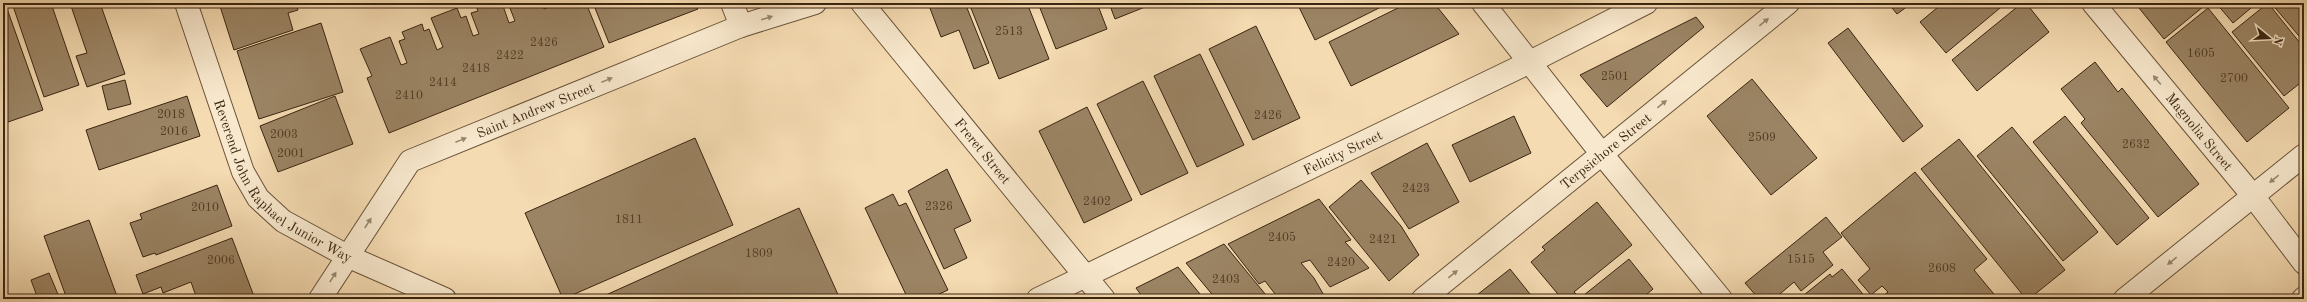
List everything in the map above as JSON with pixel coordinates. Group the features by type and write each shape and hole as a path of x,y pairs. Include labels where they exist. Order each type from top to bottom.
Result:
{"street":[{"name":"Reverend John Raphael Junior Way","path":"186,3 243,172 258,198 283,221 347,256 445,299"},
{"path":"732,3 741,26"},
{"name":"Saint Andrew Street","path":"320,299 410,161 741,26 815,3"},
{"name":"Freret Street","path":"862,3 1104,299"},
{"path":"1483,3 1601,153 1721,299"},
{"name":"Felicity Street","path":"1038,299 1530,62 1646,3"},
{"name":"Terpsichore Street","path":"1423,299 1601,153 1788,3"},
{"name":"Magnolia Street","path":"2093,3 2253,196 2304,263"},
{"path":"2125,299 2304,155"}],"building":[{"path":"3,3 5,3 43,110 8,122 3,109 3,98 6,97 3,88"},
{"path":"12,3 51,3 79,85 44,97"},
{"path":"70,3 100,3 125,74 87,87 76,56 87,53"},
{"path":"219,3 296,3 298,10 288,13 293,30 234,50"},
{"path":"475,3 502,3 509,23 515,21 508,3 542,3 544,9 549,7 548,3 586,3 604,47 389,133 367,78 372,76 360,49 390,37 401,65 407,63 399,41 405,39 402,32 422,24 424,31 429,29 437,50 443,47 431,18 457,8 461,18 466,16 473,36 479,34 471,13 478,11"},
{"path":"593,3 695,3 698,9 609,43"},
{"path":"928,3 965,3 989,63 974,69 959,30 941,37"},
{"path":"969,3 1027,3 1049,59 999,79"},
{"path":"1038,3 1097,3 1107,29 1056,49"},
{"path":"1109,3 1155,3 1115,19"},
{"path":"1297,3 1389,3 1315,40"},
{"path":"1408,3 1434,3 1459,34 1351,86 1329,42"},
{"path":"1888,3 1912,3 1897,14"},
{"path":"1943,3 2006,3 1946,53 1920,22"},
{"path":"2022,3 2026,3 2049,32 1977,91 1952,60"},
{"path":"2135,3 2201,3 2204,6 2164,39"},
{"path":"2216,3 2257,3 2233,23"},
{"path":"2268,3 2304,48 2304,80 2284,96 2232,32"},
{"path":"2271,3 2304,3 2304,42"},
{"path":"2208,8 2289,108 2247,142 2166,42"},
{"path":"1696,17 1704,27 1607,107 1580,75"},
{"path":"321,23 343,92 259,119 237,51"},
{"path":"1256,26 1300,118 1253,140 1209,49"},
{"path":"1848,28 1923,126 1903,142 1828,43"},
{"path":"1200,54 1244,145 1197,167 1154,76"},
{"path":"2095,62 2118,92 2122,88 2199,184 2158,217 2081,123 2085,119 2061,89"},
{"path":"1752,79 1817,158 1771,195 1707,116"},
{"path":"125,80 131,104 108,110 102,86"},
{"path":"1143,81 1188,173 1141,195 1097,104"},
{"path":"187,96 200,136 99,170 86,130"},
{"path":"335,96 353,144 278,172 260,126"},
{"path":"1087,107 1132,200 1084,223 1039,131"},
{"path":"1514,116 1531,153 1470,182 1452,145"},
{"path":"2065,116 2149,218 2117,245 2033,142"},
{"path":"2012,127 2098,232 2063,261 1977,156"},
{"path":"695,138 733,225 563,299 525,213"},
{"path":"1959,139 2065,270 2029,299 2026,299 1921,169"},
{"path":"1427,143 1459,202 1409,229 1371,173"},
{"path":"947,169 971,221 954,229 967,258 944,269 908,191"},
{"path":"1915,172 1987,259 1974,270 1998,299 1879,299 1888,292 1882,286 1871,295 1858,280 1870,269 1841,233"},
{"path":"1361,180 1401,226 1419,255 1389,281 1329,207"},
{"path":"217,185 232,226 156,255 155,253 143,257 130,223 142,219 140,214"},
{"path":"893,194 899,206 906,203 948,290 928,299 908,299 865,208"},
{"path":"1319,199 1351,240 1345,242 1369,268 1330,287 1310,260 1301,263 1314,278 1326,299 1279,299 1265,281 1259,284 1228,244"},
{"path":"1597,202 1632,245 1574,292 1578,296 1574,299 1562,299 1531,262 1545,250 1542,247"},
{"path":"799,208 840,299 597,299"},
{"path":"1826,217 1842,237 1823,252 1833,265 1801,291 1794,282 1774,299 1759,299 1745,283"},
{"path":"89,220 118,299 67,299 44,236"},
{"path":"232,238 255,299 197,299 191,282 163,293 161,287 143,294 136,275"},
{"path":"1224,244 1266,295 1261,299 1216,299 1186,263"},
{"path":"1629,259 1653,289 1641,299 1579,299"},
{"path":"1178,267 1204,299 1144,299 1136,288"},
{"path":"1510,269 1534,299 1480,299 1477,295"},
{"path":"1842,269 1867,299 1799,299 1830,274 1832,277"},
{"path":"49,273 60,299 38,299 31,280"}]}
